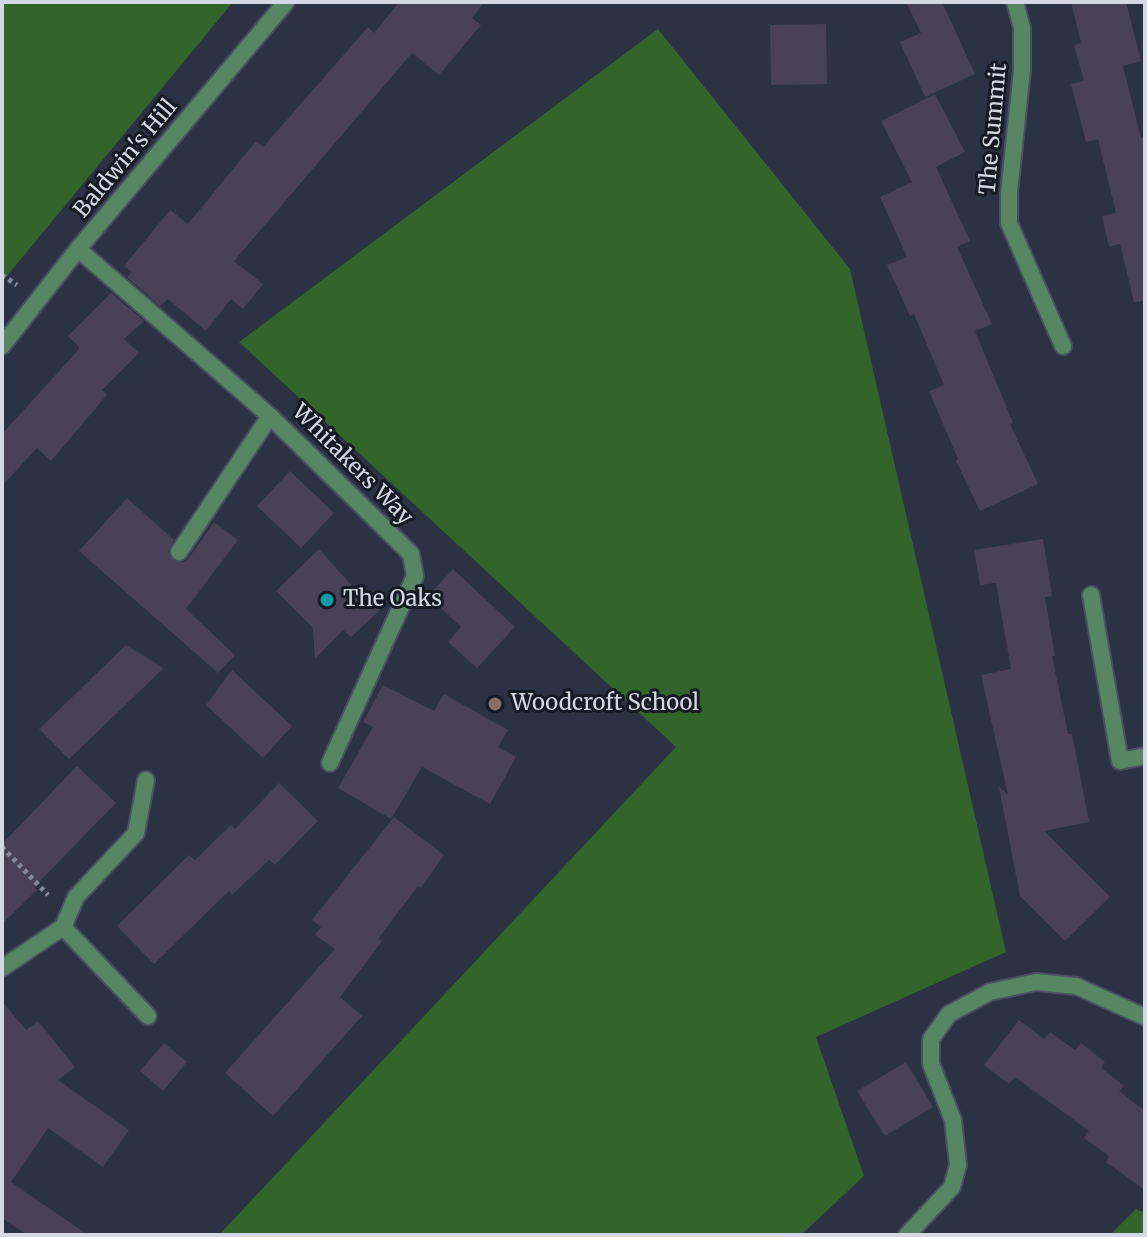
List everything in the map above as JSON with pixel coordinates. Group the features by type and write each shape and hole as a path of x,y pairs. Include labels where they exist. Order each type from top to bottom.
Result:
{"street":[{"name":"Baldwin's Hill","path":"2,346 78,249 286,2"},
{"name":"The Summit","path":"1015,2 1022,28 1022,70 1009,193 1009,223 1063,346"},
{"name":"Whitakers Way","path":"78,249 270,416 411,554 415,576 330,763"},
{"name":"Whitakers Way","path":"179,552 270,416"},
{"path":"1091,595 1120,761 1145,756"},
{"path":"2,968 65,922 76,897 136,833 146,780"},
{"path":"65,922 148,1016"},
{"path":"907,1235 952,1187 958,1165 953,1120 931,1064 931,1039 949,1014 990,992 1036,982 1076,986 1145,1017"}],"path":[{"path":"2,847 65,922"}],"green space":[{"path":"2,2 233,2 2,282"},
{"path":"658,29 850,269 1006,952 816,1037 864,1176 801,1235 219,1235 676,747 239,342"},
{"path":"1136,1209 1145,1213 1145,1235 1110,1235"}],"building":[{"path":"399,2 484,2 472,18 481,25 439,75 412,53 234,261 263,284 243,309 231,299 206,331 168,299 160,306 127,277 132,272 124,266 170,210 188,224 256,141 263,147 368,27 374,33"},
{"path":"906,2 942,2 975,74 925,97 900,42 921,33"},
{"path":"1071,2 1126,2 1141,61 1123,66 1141,138 1145,137 1145,301 1134,302 1120,244 1109,247 1102,216 1116,213 1098,139 1086,142 1071,84 1084,81 1074,45 1081,43"},
{"path":"826,24 827,84 771,85 770,25"},
{"path":"935,94 965,152 936,167 970,241 957,247 992,324 975,331 1013,423 1010,424 1038,484 980,511 956,461 958,459 929,391 944,385 914,314 910,316 887,265 907,257 880,197 912,182 881,121"},
{"path":"111,293 144,321 124,339 139,353 102,390 107,395 51,461 37,448 2,486 2,434 80,348 68,336"},
{"path":"290,471 334,513 301,548 257,506"},
{"path":"127,498 174,540 168,552 174,561 188,559 214,522 238,540 186,609 235,655 218,673 79,551"},
{"path":"1043,539 1052,596 1045,597 1055,656 1052,656 1068,734 1072,734 1089,822 1044,831 1110,897 1065,941 1020,896 999,787 1008,795 981,675 1011,669 996,583 980,585 974,550"},
{"name":"The Oaks","path":"319,549 354,588 380,610 351,637 343,630 315,659 313,628 276,591"},
{"path":"453,569 515,627 477,668 448,642 461,627 428,596"},
{"path":"126,645 164,668 69,759 39,729"},
{"path":"232,670 292,726 263,758 206,705"},
{"path":"383,685 434,711 444,694 508,730 498,747 516,757 490,804 422,767 391,819 338,788 373,727 363,722"},
{"path":"77,766 116,803 2,924 2,844"},
{"path":"279,783 318,821 275,865 269,860 232,895 229,891 154,964 117,926 189,855 195,860 231,825 235,829"},
{"path":"394,817 444,855 378,939 382,941 340,997 362,1016 273,1116 225,1073 335,949 315,935 321,927 312,920"},
{"path":"2,1001 26,1030 38,1021 75,1067 58,1080 129,1130 103,1167 48,1128 11,1182 88,1235 27,1235 2,1218"},
{"path":"1019,1020 1044,1039 1050,1032 1075,1050 1081,1043 1105,1062 1101,1068 1124,1086 1119,1091 1145,1111 1145,1190 1106,1162 1109,1156 1084,1138 1089,1131 1015,1077 1009,1084 984,1065"},
{"path":"164,1043 187,1062 163,1091 140,1071"},
{"path":"906,1062 933,1107 885,1136 857,1091"}],"place":[{"name":"The Oaks","path":"327,600"},
{"name":"Woodcroft School","path":"495,704"}]}
